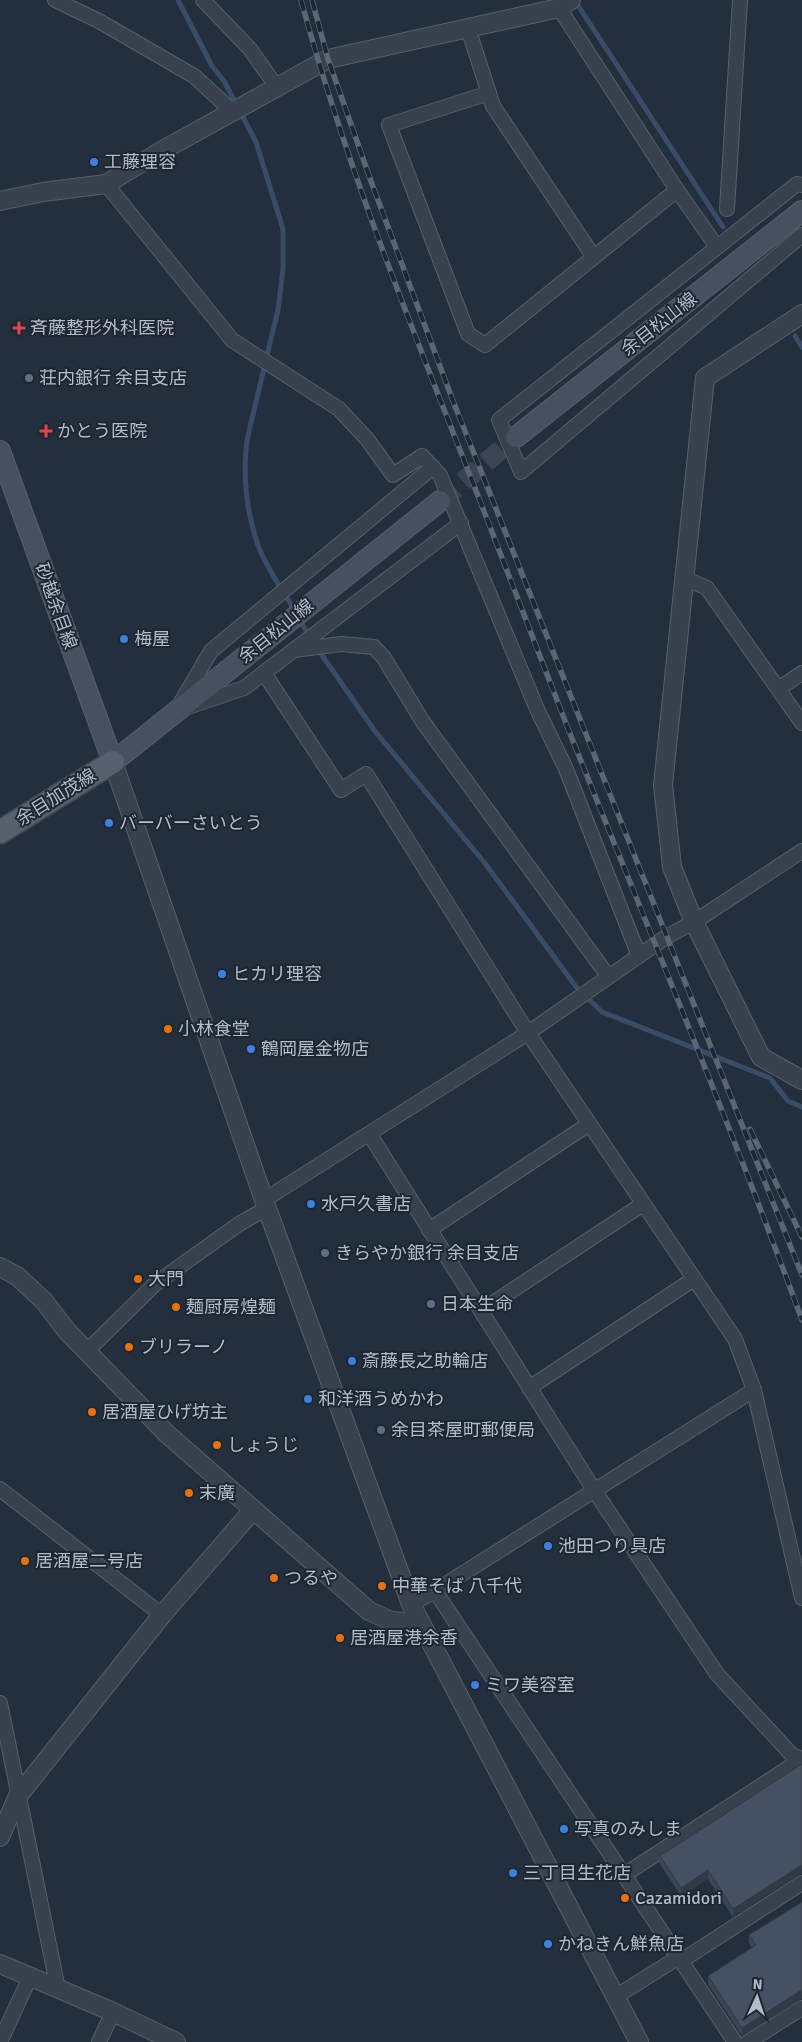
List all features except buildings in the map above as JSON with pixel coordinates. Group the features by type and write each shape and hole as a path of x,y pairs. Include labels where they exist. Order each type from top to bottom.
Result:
{"main road":[{"name":"余目松山線","path":"516,437 802,211"},
{"name":"砂越余目線","path":"0,451 113,762"},
{"name":"余目松山線","path":"113,762 440,501"},
{"name":"余目加茂線","path":"0,832 113,762"}],"street":[{"path":"55,0 106,25 194,76 232,111"},
{"path":"203,0 250,49 276,86"},
{"path":"727,209 740,0"},
{"path":"0,201 43,192 106,184 276,86 328,59 565,4 677,190 718,247"},
{"path":"468,28 493,106 593,256"},
{"path":"489,93 389,125 468,334 485,345 677,190"},
{"path":"106,184 232,340 339,410 367,439 393,474 422,456 440,475 537,709 566,768 639,956"},
{"path":"802,185 797,184 499,420 521,472 802,235"},
{"path":"802,314 705,378 663,785 672,867 694,922 761,1057 802,1080"},
{"path":"176,712 211,651 433,467"},
{"path":"176,712 244,688 461,522"},
{"path":"684,578 708,588 802,723"},
{"path":"294,650 341,644 374,647 384,658 423,722 608,976"},
{"path":"264,673 342,790 366,774 528,1034 735,1339 754,1390 802,1598"},
{"path":"778,689 802,673"},
{"path":"113,762 266,1204 411,1604 639,2042"},
{"path":"87,1351 156,1284 266,1204 528,1034 666,937 694,922 802,852"},
{"path":"429,1230 588,1124"},
{"path":"370,1135 594,1490 717,1674 792,1755 802,1759"},
{"path":"481,1311 643,1204"},
{"path":"0,1267 17,1276 44,1302 87,1351 166,1434 369,1611 391,1621 420,1623"},
{"path":"529,1388 694,1279"},
{"path":"411,1604 435,1592 754,1390"},
{"path":"0,1489 162,1615"},
{"path":"0,1836 18,1796 162,1615 253,1510"},
{"path":"435,1592 735,2042"},
{"path":"0,1702 6,1724 18,1796 58,1989"},
{"path":"624,1876 802,1759"},
{"path":"615,1997 802,1883"},
{"path":"0,1964 113,2012 176,2042"},
{"path":"0,2042 30,1977"},
{"path":"748,2042 802,2008"},
{"path":"100,2042 113,2012"}],"waterway":[{"path":"178,0 212,66 224,81 256,142 283,229 283,269 278,310 249,431 245,475 248,505 259,548 295,611"},
{"path":"575,1 723,227"},
{"path":"795,336 802,347"},
{"path":"299,619 310,637"},
{"path":"317,648 374,730 484,862 577,988 602,1012 770,1078 788,1101 802,1107"}],"tunnel":[{"path":"440,501 516,437"}],"railway":[{"path":"301,0 338,124 404,307 567,726 746,1171 802,1320"},
{"path":"312,0 328,59 372,184 453,401 802,1275"},
{"path":"750,1129 802,1237"}],"place":[{"name":"工藤理容","path":"94,162"},
{"name":"斉藤整形外科医院","path":"19,328"},
{"name":"荘内銀行 余目支店","path":"29,378"},
{"name":"かとう医院","path":"46,431"},
{"name":"梅屋","path":"124,639"},
{"name":"バーバーさいとう","path":"109,823"},
{"name":"ヒカリ理容","path":"222,974"},
{"name":"小林食堂","path":"168,1029"},
{"name":"鶴岡屋金物店","path":"251,1049"},
{"name":"水戸久書店","path":"311,1204"},
{"name":"きらやか銀行 余目支店","path":"325,1253"},
{"name":"大門","path":"138,1279"},
{"name":"日本生命","path":"431,1304"},
{"name":"麺厨房煌麺","path":"176,1307"},
{"name":"ブリラーノ","path":"129,1347"},
{"name":"斎藤長之助輪店","path":"352,1361"},
{"name":"和洋酒うめかわ","path":"308,1399"},
{"name":"居酒屋ひげ坊主","path":"92,1412"},
{"name":"余目茶屋町郵便局","path":"381,1430"},
{"name":"しょうじ","path":"217,1445"},
{"name":"末廣","path":"189,1493"},
{"name":"池田つり具店","path":"548,1546"},
{"name":"居酒屋二号店","path":"25,1561"},
{"name":"つるや","path":"274,1578"},
{"name":"中華そば 八千代","path":"382,1586"},
{"name":"居酒屋港余香","path":"340,1638"},
{"name":"ミワ美容室","path":"475,1685"},
{"name":"写真のみしま","path":"564,1829"},
{"name":"三丁目生花店","path":"513,1873"},
{"name":"Cazamidori","path":"625,1898"},
{"name":"かねきん鮮魚店","path":"548,1944"}]}
